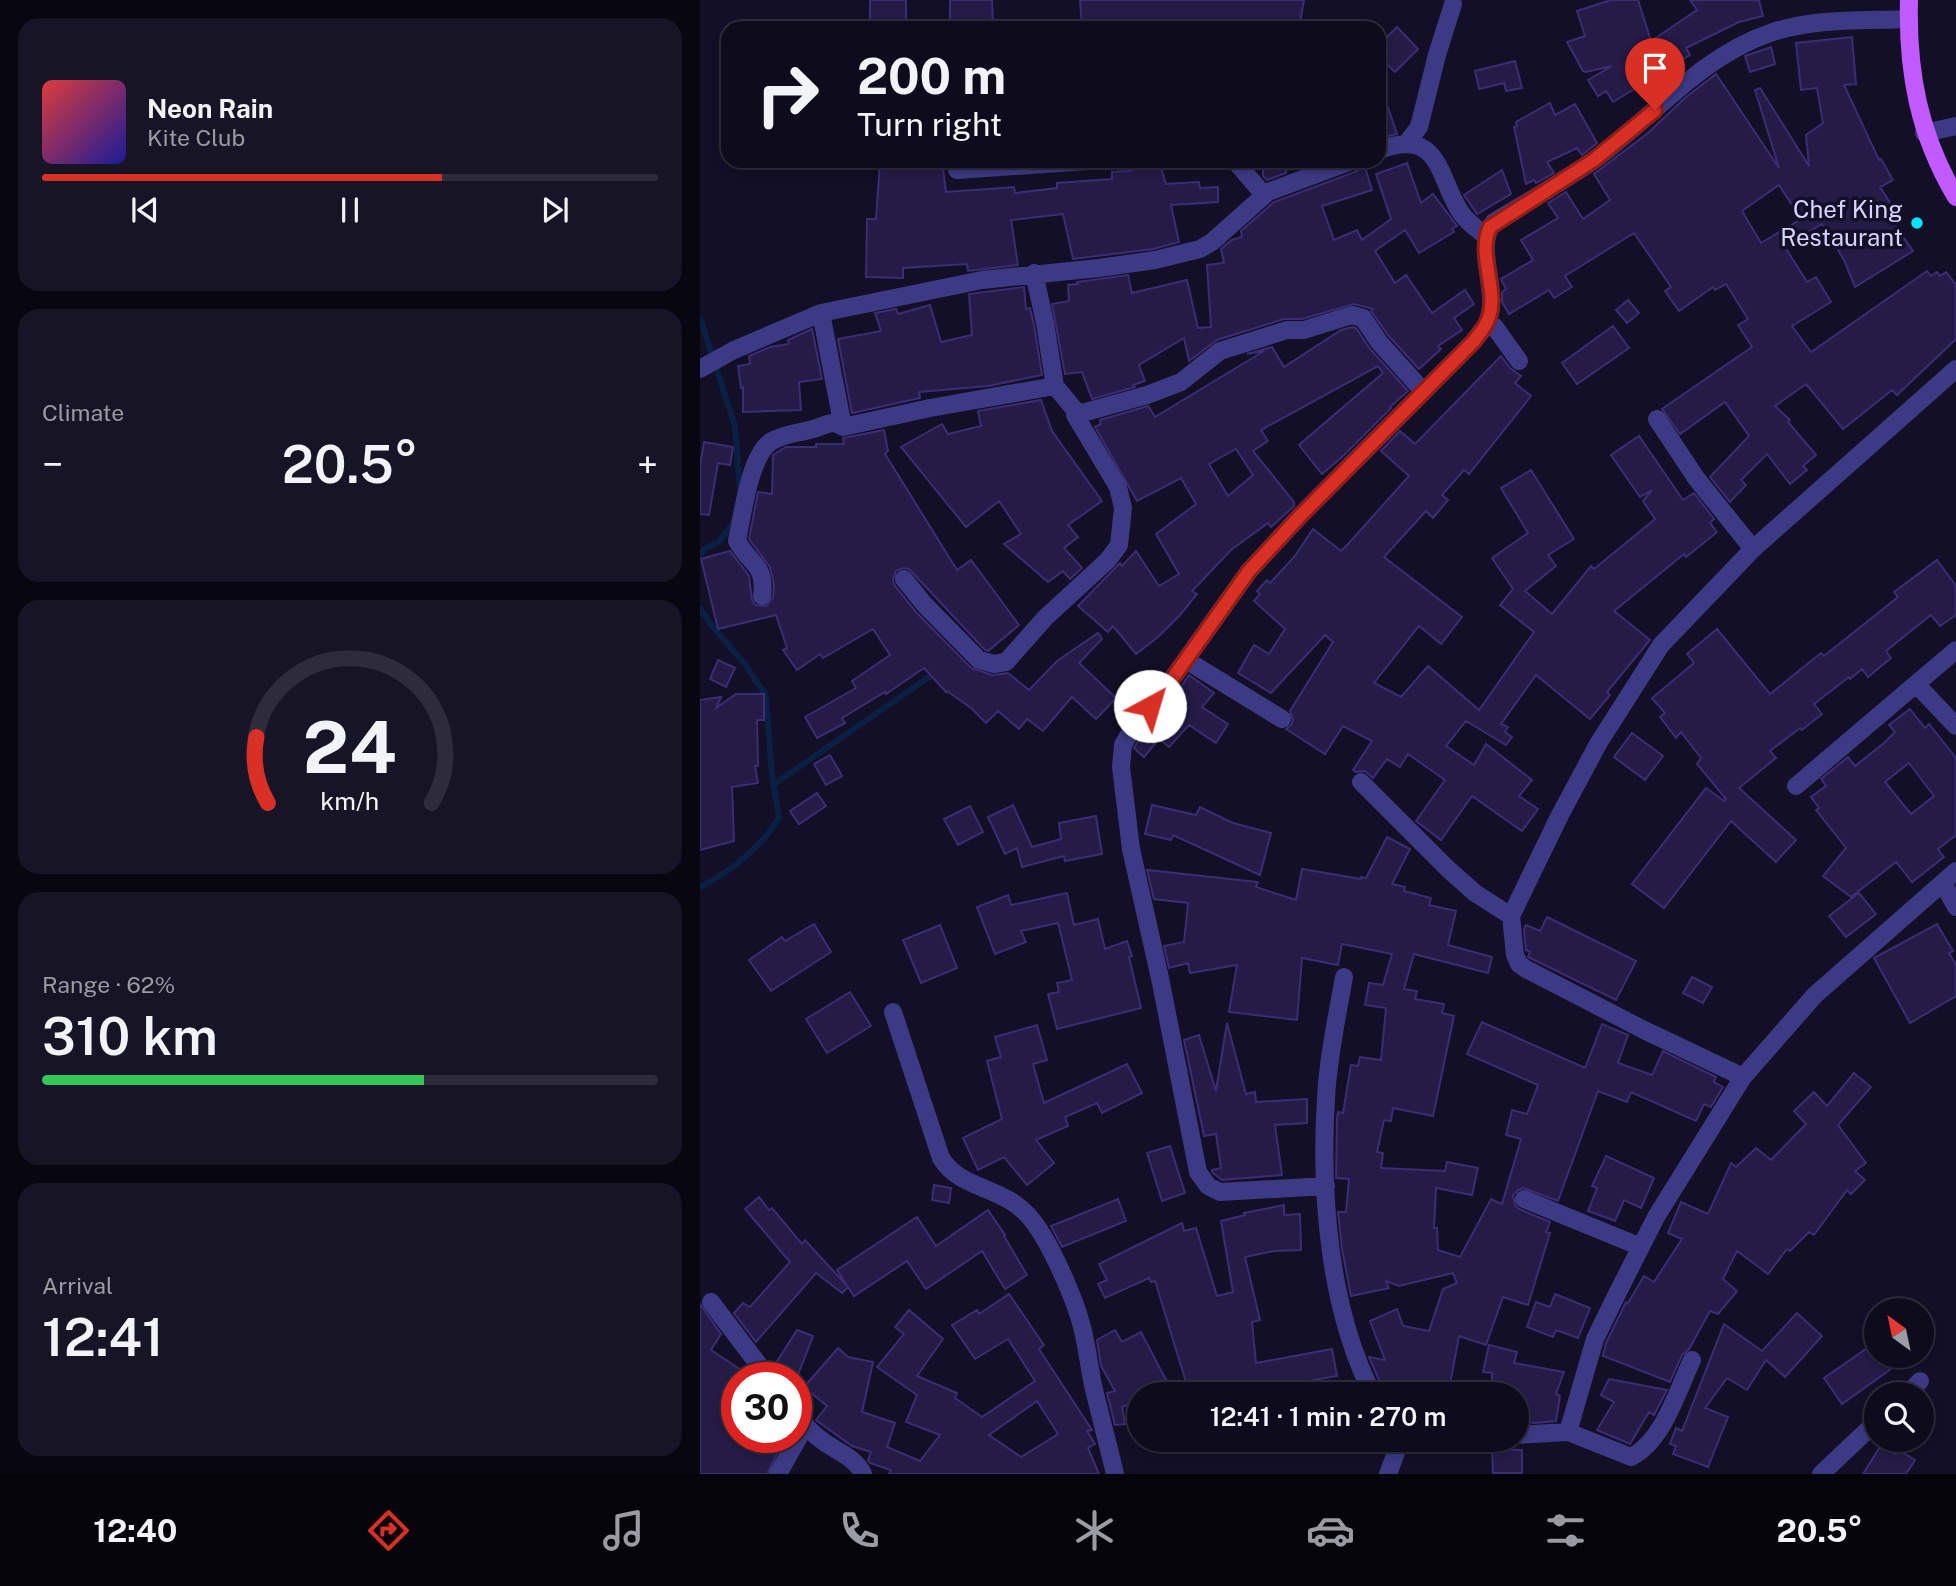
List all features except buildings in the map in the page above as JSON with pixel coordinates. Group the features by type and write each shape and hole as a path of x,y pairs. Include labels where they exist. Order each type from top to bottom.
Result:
{"main road":[{"path":"1909,0 1913,87 1924,133 1956,197"}],"street":[{"path":"1406,144 1419,127 1453,4"},
{"path":"1325,1186 1220,1192 1208,1186 1198,1172 1161,983 1131,849 1121,767 1123,745 1139,717 1160,696 1249,571 1474,341 1487,323 1490,290 1486,236 1494,222 1594,160 1698,72 1744,43 1773,32 1808,24 1908,19"},
{"path":"1924,133 1956,126"},
{"path":"1386,148 1406,144 1429,150 1461,213 1486,236"},
{"path":"957,170 986,168"},
{"path":"1241,168 1264,195"},
{"path":"707,365 821,313 945,286 1155,260 1200,249 1212,242 1264,195 1333,168"},
{"path":"904,579 924,604 979,660 994,664 1006,662 1045,618 1108,560 1119,545 1123,508 1118,487 1075,415 1075,410 1055,386 1034,273"},
{"path":"821,313 843,427"},
{"path":"1075,415 1147,395 1181,382 1220,351 1287,330 1304,330 1352,315 1363,318 1379,342 1423,391"},
{"path":"1487,323 1494,326 1519,361"},
{"path":"1743,1077 1526,969 1519,964 1515,955 1511,916 1598,744 1661,645 1753,549 1956,369"},
{"path":"762,596 764,581 760,569 737,541 746,498 760,453 766,445 783,436 829,423 843,427 930,408 1055,386"},
{"path":"1657,419 1696,478 1753,549"},
{"path":"1796,786 1956,650"},
{"path":"1186,660 1282,719"},
{"path":"1917,685 1956,726"},
{"path":"1362,782 1448,869 1475,893 1511,916"},
{"path":"1568,1432 1595,1339 1656,1217 1743,1077 1815,995 1949,877 1956,907"},
{"path":"1344,977 1326,1098 1325,1186 1329,1234 1344,1322 1367,1382"},
{"path":"893,1012 946,1166 963,1179 1017,1203 1033,1220 1054,1258 1082,1325 1115,1474"},
{"path":"1524,1199 1641,1247"},
{"path":"710,1303 756,1362"},
{"path":"1529,1434 1568,1432 1630,1457 1638,1453 1657,1434 1692,1360"},
{"path":"812,1431 824,1442 855,1462 863,1474"},
{"path":"1821,1474 1864,1433"},
{"path":"1388,1474 1396,1452"},
{"path":"778,1474 787,1453"}],"waterway":[{"path":"700,318 735,426 740,493"},
{"path":"700,556 704,549 719,542 735,520"},
{"path":"700,608 744,663 766,696 772,776 779,817 764,838 745,857 700,887"},
{"path":"773,785 929,677"}],"place":[{"name":"Chef King Restaurant","path":"1917,223"}],"route":[{"path":"1150,706 1160,696 1249,571 1474,341 1487,323 1490,290 1485,242 1494,222 1594,160 1655,110"}]}
